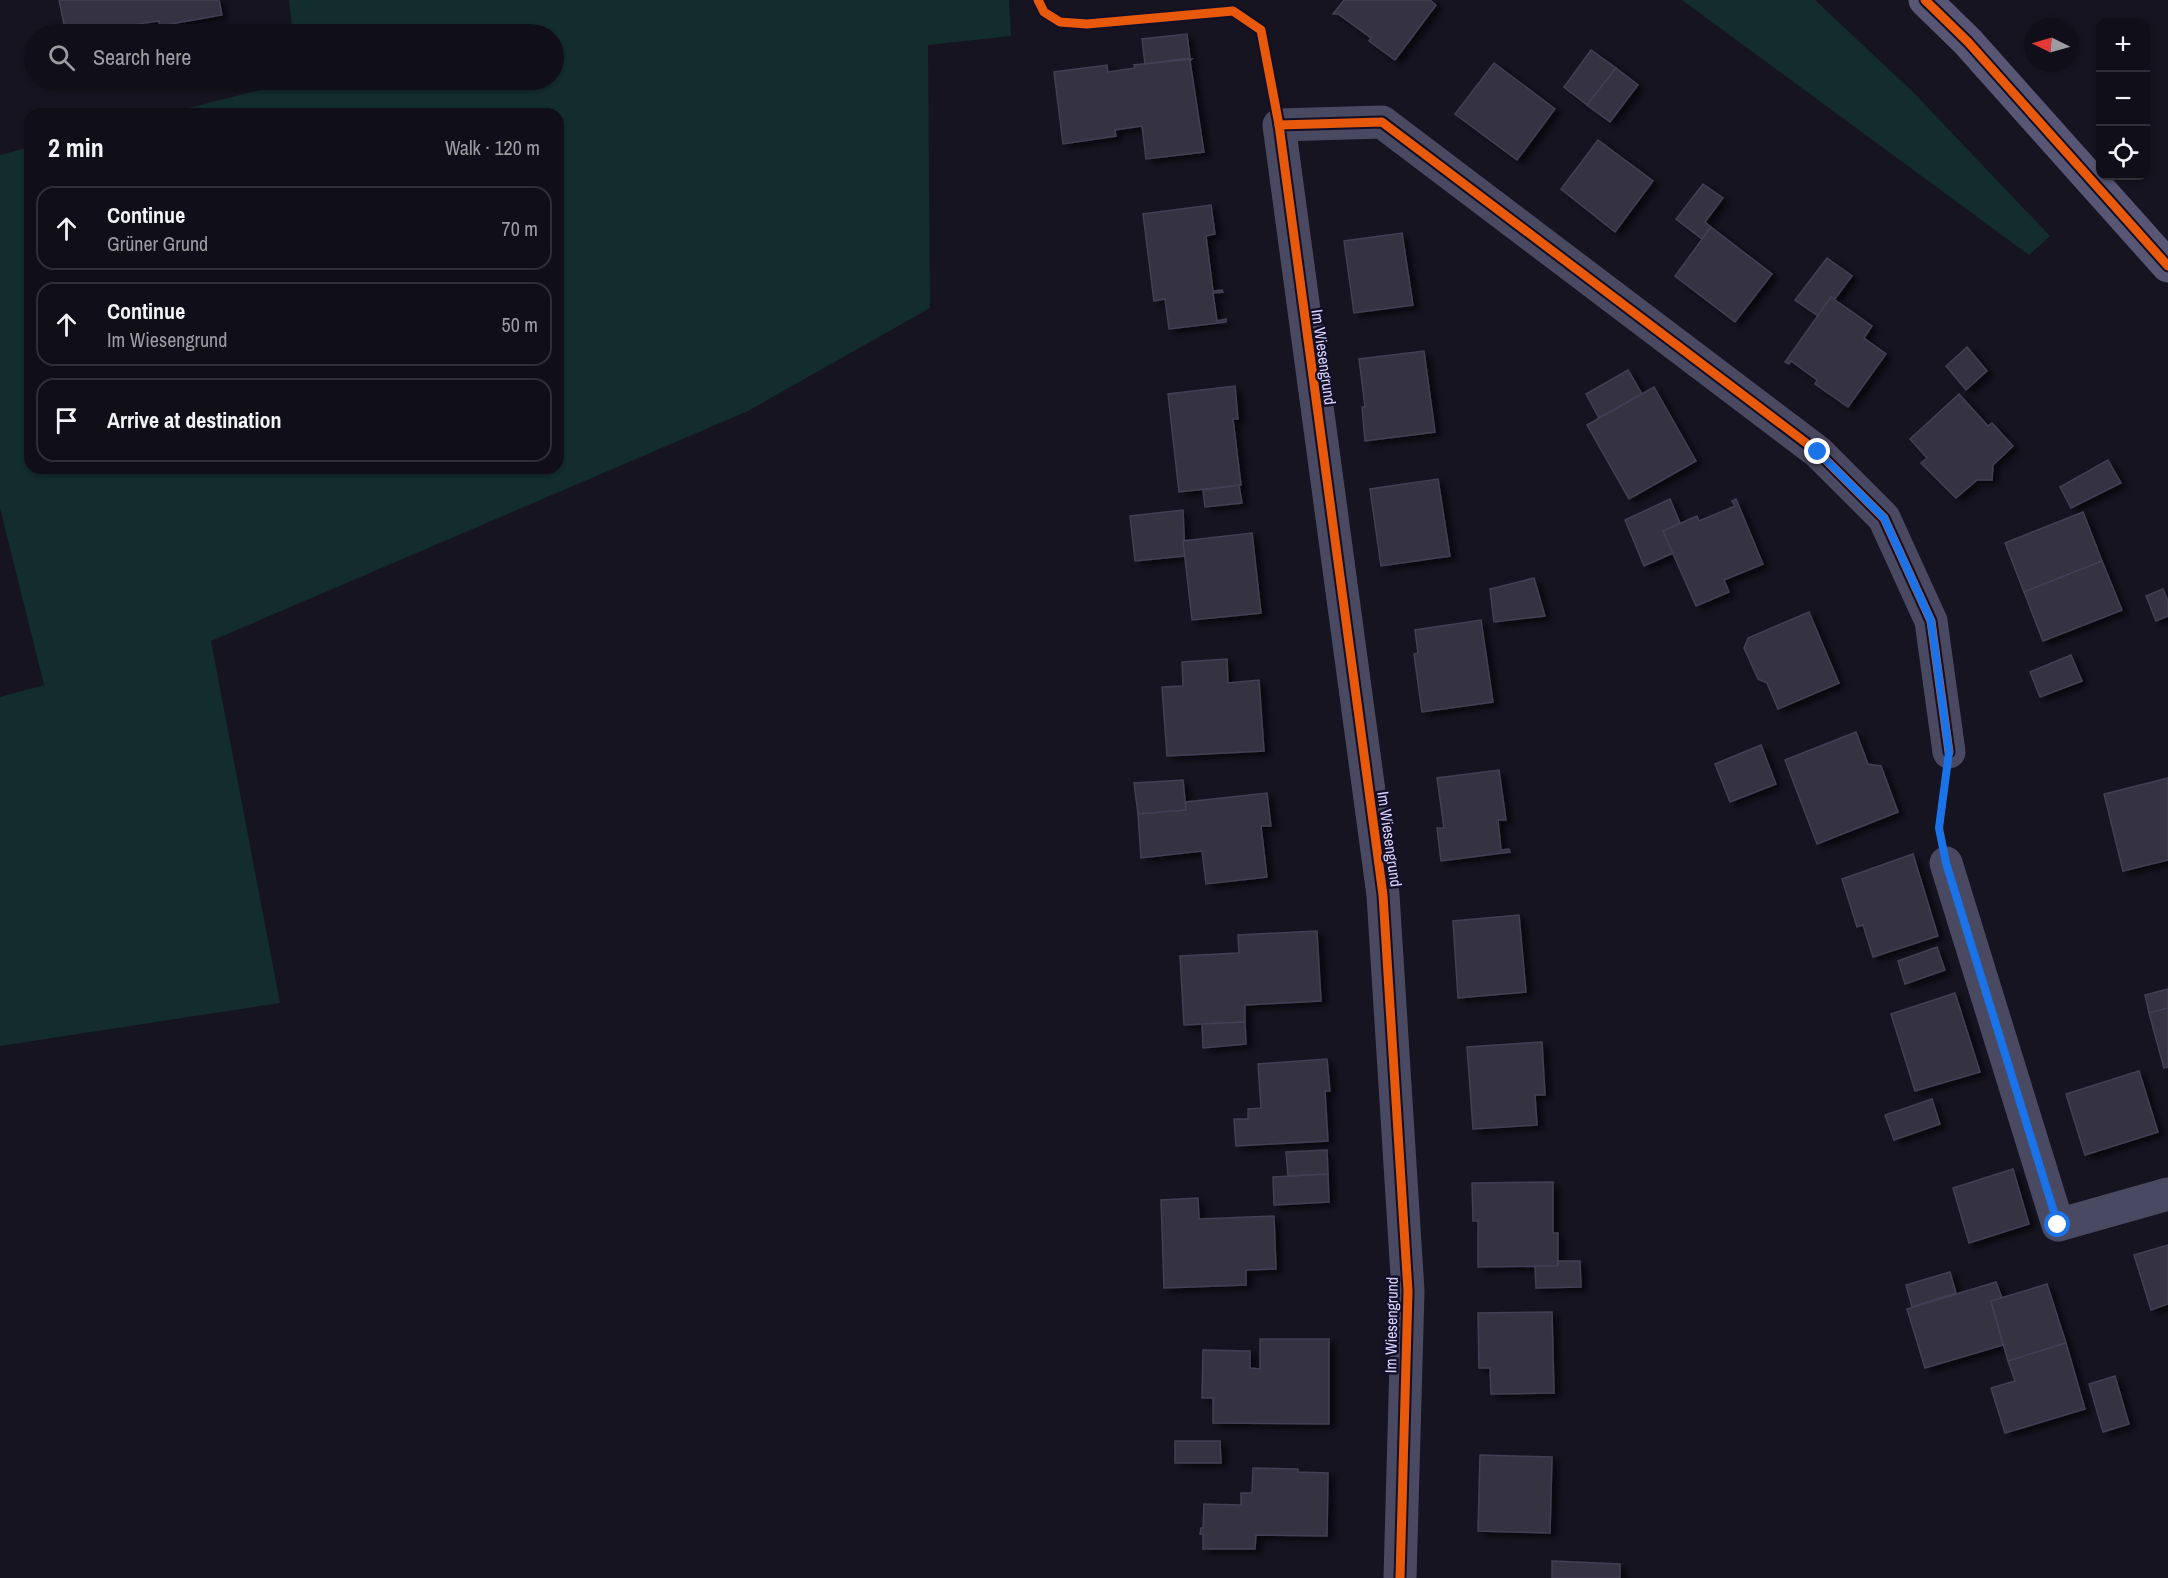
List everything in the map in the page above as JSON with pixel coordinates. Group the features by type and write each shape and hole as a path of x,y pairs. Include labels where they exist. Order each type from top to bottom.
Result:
{"main road":[{"path":"1926,0 1968,42 2168,266"}],"street":[{"name":"Im Wiesengrund","path":"1400,1578 1408,1292 1383,895 1290,221 1279,125 1382,122 1818,452 1884,518 1931,621 1949,752"},
{"path":"1946,863 2058,1225 2168,1194"}],"path":[{"path":"1946,863 1939,828 1949,752"}],"green space":[{"path":"289,0 1009,0 1011,36 928,45 930,308 748,411 211,641 280,1003 0,1046 0,697 44,685 0,508 0,155 24,149 24,474 564,474 564,108 189,108 260,90 564,90 564,24 292,24"},
{"path":"1682,0 1815,0 1913,92 2050,236 2029,255"}],"building":[{"path":"59,0 219,0 222,15 170,24 159,24 159,21 138,24 64,24"},
{"path":"1344,0 1430,0 1436,5 1395,60 1369,41 1371,38 1338,14 1333,14"},
{"path":"1187,34 1190,58 1145,64 1142,39"},
{"path":"1591,50 1616,68 1587,105 1564,87"},
{"path":"1192,59 1190,61 1204,152 1146,159 1142,126 1115,130 1116,136 1063,144 1054,72 1107,65 1108,72 1135,68 1134,65"},
{"path":"1494,63 1555,109 1517,160 1455,114"},
{"path":"1616,68 1638,85 1610,122 1587,105"},
{"path":"1598,140 1653,181 1615,232 1561,189"},
{"path":"1703,184 1723,198 1705,222 1711,227 1702,239 1676,219"},
{"path":"1211,205 1215,234 1206,236 1213,291 1222,290 1223,292 1213,293 1217,321 1226,319 1226,322 1169,329 1165,299 1154,301 1143,214"},
{"path":"1711,227 1772,274 1735,322 1675,276"},
{"path":"1402,233 1413,305 1354,313 1344,241"},
{"path":"1827,258 1852,276 1834,300 1831,297 1818,316 1795,300"},
{"path":"1831,297 1872,326 1864,338 1886,354 1848,407 1815,384 1817,380 1791,361 1789,364 1785,362"},
{"path":"1967,347 1987,371 1966,390 1946,366"},
{"path":"1424,351 1435,432 1365,441 1362,407 1365,407 1359,359"},
{"path":"1628,370 1642,394 1599,418 1586,394"},
{"path":"1235,386 1238,419 1233,419 1241,485 1179,492 1168,394"},
{"path":"1654,387 1696,461 1629,499 1587,425"},
{"path":"1959,394 1988,426 1992,423 2013,446 1993,465 1992,480 1977,480 1956,498 1921,463 1927,458 1910,439"},
{"path":"2108,460 2121,483 2071,508 2060,487"},
{"path":"1438,479 1450,556 1381,566 1370,489"},
{"path":"1239,485 1242,503 1205,507 1203,490"},
{"path":"1670,499 1680,523 1663,531 1673,553 1644,566 1625,520"},
{"path":"1736,499 1763,564 1724,580 1729,592 1696,606 1663,531 1697,516 1699,521 1735,506 1732,501"},
{"path":"1183,510 1185,556 1135,561 1130,516"},
{"path":"2083,512 2102,561 2024,592 2005,543"},
{"path":"1252,533 1261,613 1192,620 1183,541"},
{"path":"2102,561 2122,610 2043,641 2024,592"},
{"path":"1534,578 1545,616 1494,622 1490,589"},
{"path":"2163,589 2168,601 2168,616 2156,621 2146,596"},
{"path":"1809,612 1839,683 1778,709 1767,683 1758,679 1744,648 1748,638"},
{"path":"1481,620 1493,702 1422,712 1414,654 1418,653 1415,630"},
{"path":"2071,655 2082,681 2040,697 2030,672"},
{"path":"1227,659 1228,683 1259,680 1264,751 1167,756 1162,687 1183,686 1182,662"},
{"path":"1856,732 1868,764 1881,766 1898,812 1817,844 1785,760"},
{"path":"1761,745 1776,784 1730,802 1715,764"},
{"path":"1499,770 1506,820 1498,820 1501,850 1509,849 1510,852 1441,861 1437,828 1444,828 1437,778"},
{"path":"2168,778 2168,860 2123,871 2104,794"},
{"path":"1183,780 1186,810 1138,814 1134,783"},
{"path":"1267,793 1271,826 1261,826 1267,877 1206,884 1202,851 1141,858 1138,814 1186,810 1186,802"},
{"path":"1913,854 1938,936 1873,957 1863,925 1857,927 1842,879"},
{"path":"1519,915 1526,992 1458,998 1453,921"},
{"path":"1317,931 1321,1001 1245,1005 1245,1022 1184,1025 1180,956 1239,953 1238,935"},
{"path":"1937,947 1945,970 1905,984 1898,961"},
{"path":"2168,989 2168,1008 2149,1013 2145,995"},
{"path":"1955,993 1980,1072 1915,1091 1891,1014"},
{"path":"2168,1008 2168,1067 2164,1068 2149,1013"},
{"path":"1245,1022 1246,1044 1203,1048 1202,1024"},
{"path":"1542,1042 1545,1095 1535,1095 1537,1125 1473,1129 1467,1047"},
{"path":"1327,1059 1330,1091 1325,1091 1328,1141 1236,1146 1234,1119 1248,1119 1248,1109 1261,1108 1258,1064"},
{"path":"2139,1071 2158,1132 2085,1155 2066,1094"},
{"path":"1932,1099 1940,1124 1894,1140 1885,1115"},
{"path":"1327,1150 1328,1174 1288,1176 1286,1152"},
{"path":"2013,1169 2029,1224 1969,1243 1953,1188"},
{"path":"1328,1174 1329,1202 1274,1205 1273,1177"},
{"path":"1553,1182 1553,1233 1558,1233 1558,1266 1478,1267 1478,1221 1473,1221 1472,1183"},
{"path":"1198,1198 1199,1219 1274,1216 1276,1269 1246,1270 1246,1285 1164,1288 1161,1200"},
{"path":"2168,1245 2168,1304 2151,1310 2134,1255"},
{"path":"1558,1261 1580,1261 1581,1287 1536,1288 1535,1266 1558,1266"},
{"path":"1950,1272 1956,1293 1912,1307 1906,1285"},
{"path":"1996,1282 2002,1298 1991,1301 2003,1345 1925,1368 1907,1309"},
{"path":"2047,1284 2066,1343 2008,1361 1991,1301"},
{"path":"1552,1312 1554,1393 1491,1394 1490,1368 1479,1368 1478,1313"},
{"path":"1260,1339 1329,1339 1329,1424 1213,1423 1213,1398 1202,1398 1203,1350 1250,1351 1250,1368 1260,1369"},
{"path":"2066,1343 2085,1409 2005,1433 1991,1388 2015,1381 2008,1361"},
{"path":"2115,1376 2129,1424 2103,1432 2089,1384"},
{"path":"1175,1441 1220,1441 1221,1463 1175,1463"},
{"path":"1480,1455 1552,1457 1550,1533 1478,1531"},
{"path":"1253,1468 1298,1469 1298,1472 1328,1473 1327,1536 1256,1535 1255,1549 1203,1549 1203,1534 1200,1534 1203,1528 1204,1504 1241,1505 1241,1493 1252,1493"},
{"path":"1552,1561 1620,1564 1620,1578 1552,1578"}],"cycle path":[{"path":"1038,0 1044,12 1060,22 1087,24 1233,11 1261,30 1279,125"},
{"path":"1925,0 1968,42 2168,266"},
{"path":"1400,1578 1408,1291 1383,895 1279,125 1382,122 1818,452 1884,518 1931,621 1949,752"}],"route":[{"path":"1818,452 1884,518 1931,621 1949,752 1939,828 1946,863 2058,1225"}]}
